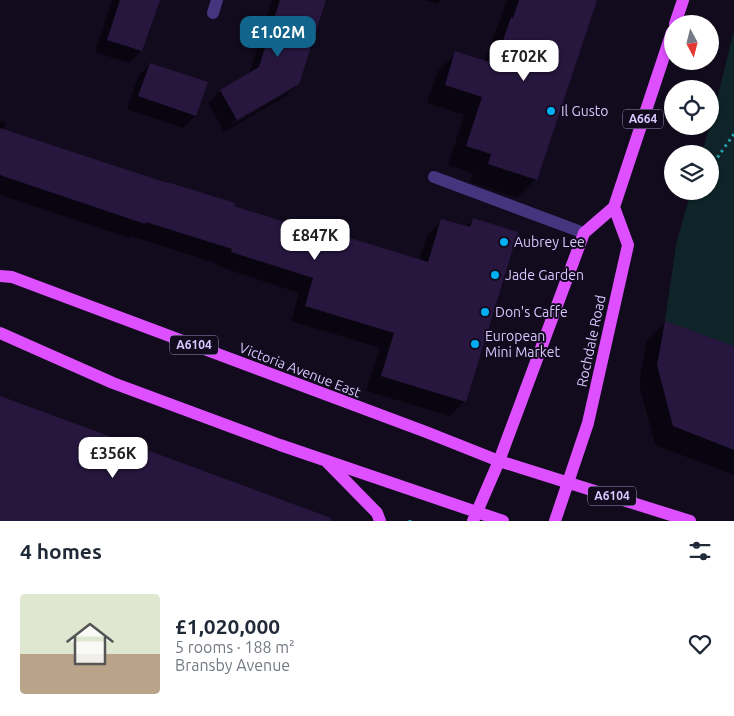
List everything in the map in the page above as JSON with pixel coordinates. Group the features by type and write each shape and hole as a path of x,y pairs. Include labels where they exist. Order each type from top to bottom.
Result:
{"main road":[{"path":"678,15 683,0"},
{"name":"A664","path":"614,207 664,56"},
{"path":"475,516 499,461 584,233 614,207"},
{"name":"Rochdale Road","path":"555,521 588,423 628,244 614,207"},
{"name":"Victoria Avenue East","path":"0,276 12,277 499,461 569,482"},
{"path":"0,333 113,383 475,516 503,521"},
{"path":"325,460 377,513 380,521"},
{"name":"A6104","path":"569,482 690,521"}],"street":[{"path":"213,13 218,0"},
{"path":"434,177 584,233"}],"path":[{"path":"719,155 734,134"}],"green space":[{"path":"734,31 734,346 665,321 676,245 688,200 719,200 719,145 704,145 707,135 719,135 719,90"}],"building":[{"path":"120,0 160,0 142,51 107,40"},
{"path":"280,0 326,0 299,84 237,120 220,90 259,67"},
{"path":"519,0 597,0 537,180 488,164 491,154 466,146 482,97 445,85 455,51 495,64 511,17 513,18"},
{"path":"150,63 208,82 196,116 138,96"},
{"path":"0,128 167,183 235,203 234,206 326,235 327,231 428,262 441,219 470,227 473,218 518,232 466,402 381,376 394,333 305,306 313,278 231,252 232,249 146,222 145,224 0,175"},
{"path":"665,321 734,346 734,450 673,426 657,365"},
{"path":"0,396 331,518 330,521 0,521"}],"place":[{"name":"Il Gusto","path":"551,111"},
{"name":"Aubrey Lee","path":"504,242"},
{"name":"Jade Garden","path":"495,275"},
{"name":"Don's Caffe","path":"485,312"},
{"name":"European Mini Market","path":"475,344"}]}
